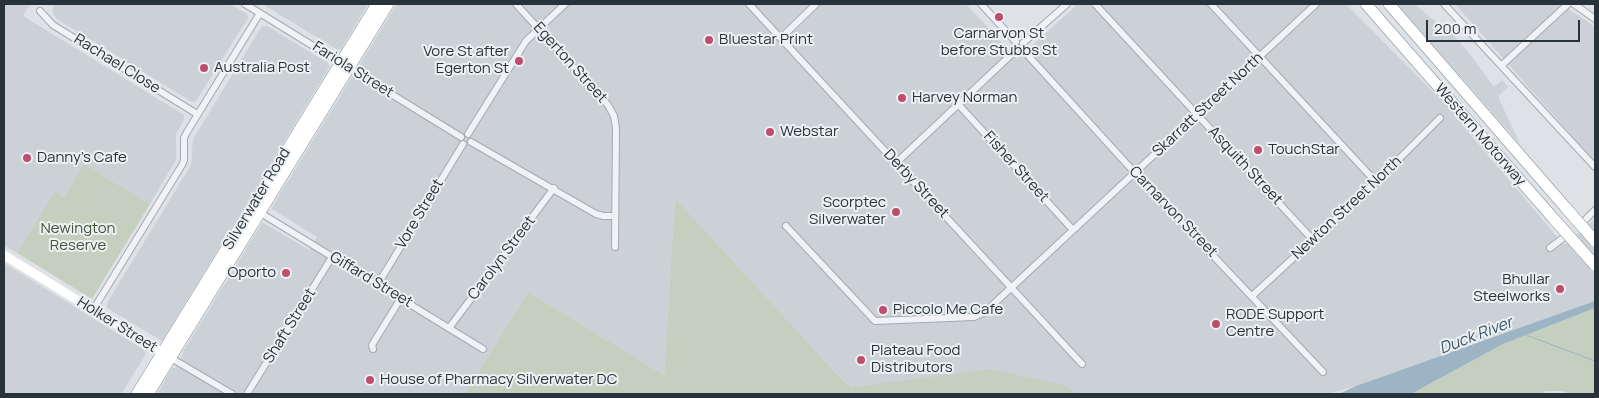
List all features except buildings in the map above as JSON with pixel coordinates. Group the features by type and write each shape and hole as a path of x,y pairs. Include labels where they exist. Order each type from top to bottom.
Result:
{"highway":[{"name":"Silverwater Road","path":"137,394 167,355 259,212 345,65 377,4"},
{"name":"Silverwater Road","path":"148,394 167,355 312,108 388,4"},
{"name":"Western Motorway","path":"1366,4 1595,265"},
{"name":"Western Motorway","path":"1389,4 1595,241"}],"main road":[{"name":"Holker Street","path":"4,255 167,355"}],"street":[{"name":"Fariola Street","path":"245,4 461,136"},
{"name":"Egerton Street","path":"516,4 608,105 614,116 616,128 615,247"},
{"path":"471,142 466,145 463,144 461,136 468,134 526,41 565,4"},
{"name":"Derby Street","path":"749,4 1082,364"},
{"path":"780,38 816,4"},
{"path":"980,4 1025,46 1024,51 1018,53 1015,51"},
{"path":"1015,51 1013,47 1067,4"},
{"name":"Asquith Street","path":"1095,4 1313,240"},
{"path":"1211,4 1376,182"},
{"name":"Skarratt Street North","path":"786,226 875,321 974,317 985,312 1316,4"},
{"path":"1444,4 1595,167"},
{"path":"1502,66 1568,4"},
{"path":"1574,4 1595,19"},
{"name":"Rachael Close","path":"40,11 53,25 197,114"},
{"path":"93,310 182,165 185,135 260,13"},
{"path":"896,162 1015,51"},
{"name":"Carnarvon Street","path":"1024,51 1134,173 1323,372"},
{"name":"Fisher Street","path":"958,104 1073,230"},
{"name":"Newton Street North","path":"1252,296 1376,182 1440,118"},
{"path":"468,134 471,142 600,216 616,216"},
{"name":"Vore Street","path":"378,284 463,144"},
{"name":"Carolyn Street","path":"449,328 554,188"},
{"path":"1585,220 1595,210"},
{"name":"Giffard Street","path":"259,212 483,349"},
{"path":"1550,248 1563,238"},
{"name":"Shaft Street","path":"247,394 332,257"},
{"path":"373,349 372,345 401,298"},
{"name":"Holker Street","path":"167,355 232,394"}],"shaded area":[{"path":"4,4 30,4 23,16 184,115 184,120 176,134 176,160 150,204 84,164 64,197 55,191 17,253 4,245"},
{"path":"49,4 230,4 247,14 248,18 196,101 192,102 57,19 53,14 53,6"},
{"path":"262,4 368,4 341,49 338,50"},
{"path":"397,4 966,4 1017,59 1078,4 1346,4 1441,100 1564,245 1595,219 1595,301 1356,386 1327,394 1079,394 1062,385 854,387 846,383 834,371 675,198 664,375 528,292 465,394 157,394 172,368 175,368 183,355 183,352 262,223 309,250 317,237 272,209 272,207"},
{"path":"1397,4 1414,4 1455,37 1494,87 1502,80 1508,87 1499,95 1499,99 1520,144"},
{"path":"1455,4 1561,4 1595,27 1595,162"},
{"path":"262,26 267,26 328,63 329,68 162,341 107,308 107,303 191,165 193,139"},
{"path":"4,263 144,350 146,354 121,394 4,394"}],"green space":[{"name":"Newington Reserve","path":"84,164 150,204 92,299 17,253 55,191 64,197"},
{"path":"675,198 834,371 853,387 991,369 1063,385 1079,394 465,394 528,292 664,375"},
{"path":"1595,308 1595,394 1545,391 1541,394 1411,394 1503,344"}],"water":[{"name":"Duck River","path":"1595,301 1595,308 1503,344 1411,394 1339,394 1356,386"}],"waterway":[{"path":"1526,335 1595,361"}],"place":[{"name":"Carnarvon St before Stubbs St","path":"999,17"},
{"name":"Bluestar Print","path":"709,40"},
{"name":"Vore St after Egerton St","path":"519,61"},
{"name":"Australia Post","path":"204,68"},
{"name":"Harvey Norman","path":"902,98"},
{"name":"Webstar","path":"770,132"},
{"name":"TouchStar","path":"1258,150"},
{"name":"Danny’s Cafe","path":"27,158"},
{"name":"Scorptec Silverwater","path":"896,212"},
{"name":"Oporto","path":"286,273"},
{"name":"Bhullar Steelworks","path":"1560,289"},
{"name":"Piccolo Me Cafe","path":"883,310"},
{"name":"RODE Support Centre","path":"1216,324"},
{"name":"Plateau Food Distributors","path":"861,360"},
{"name":"House of Pharmacy Silverwater DC","path":"370,380"}]}
